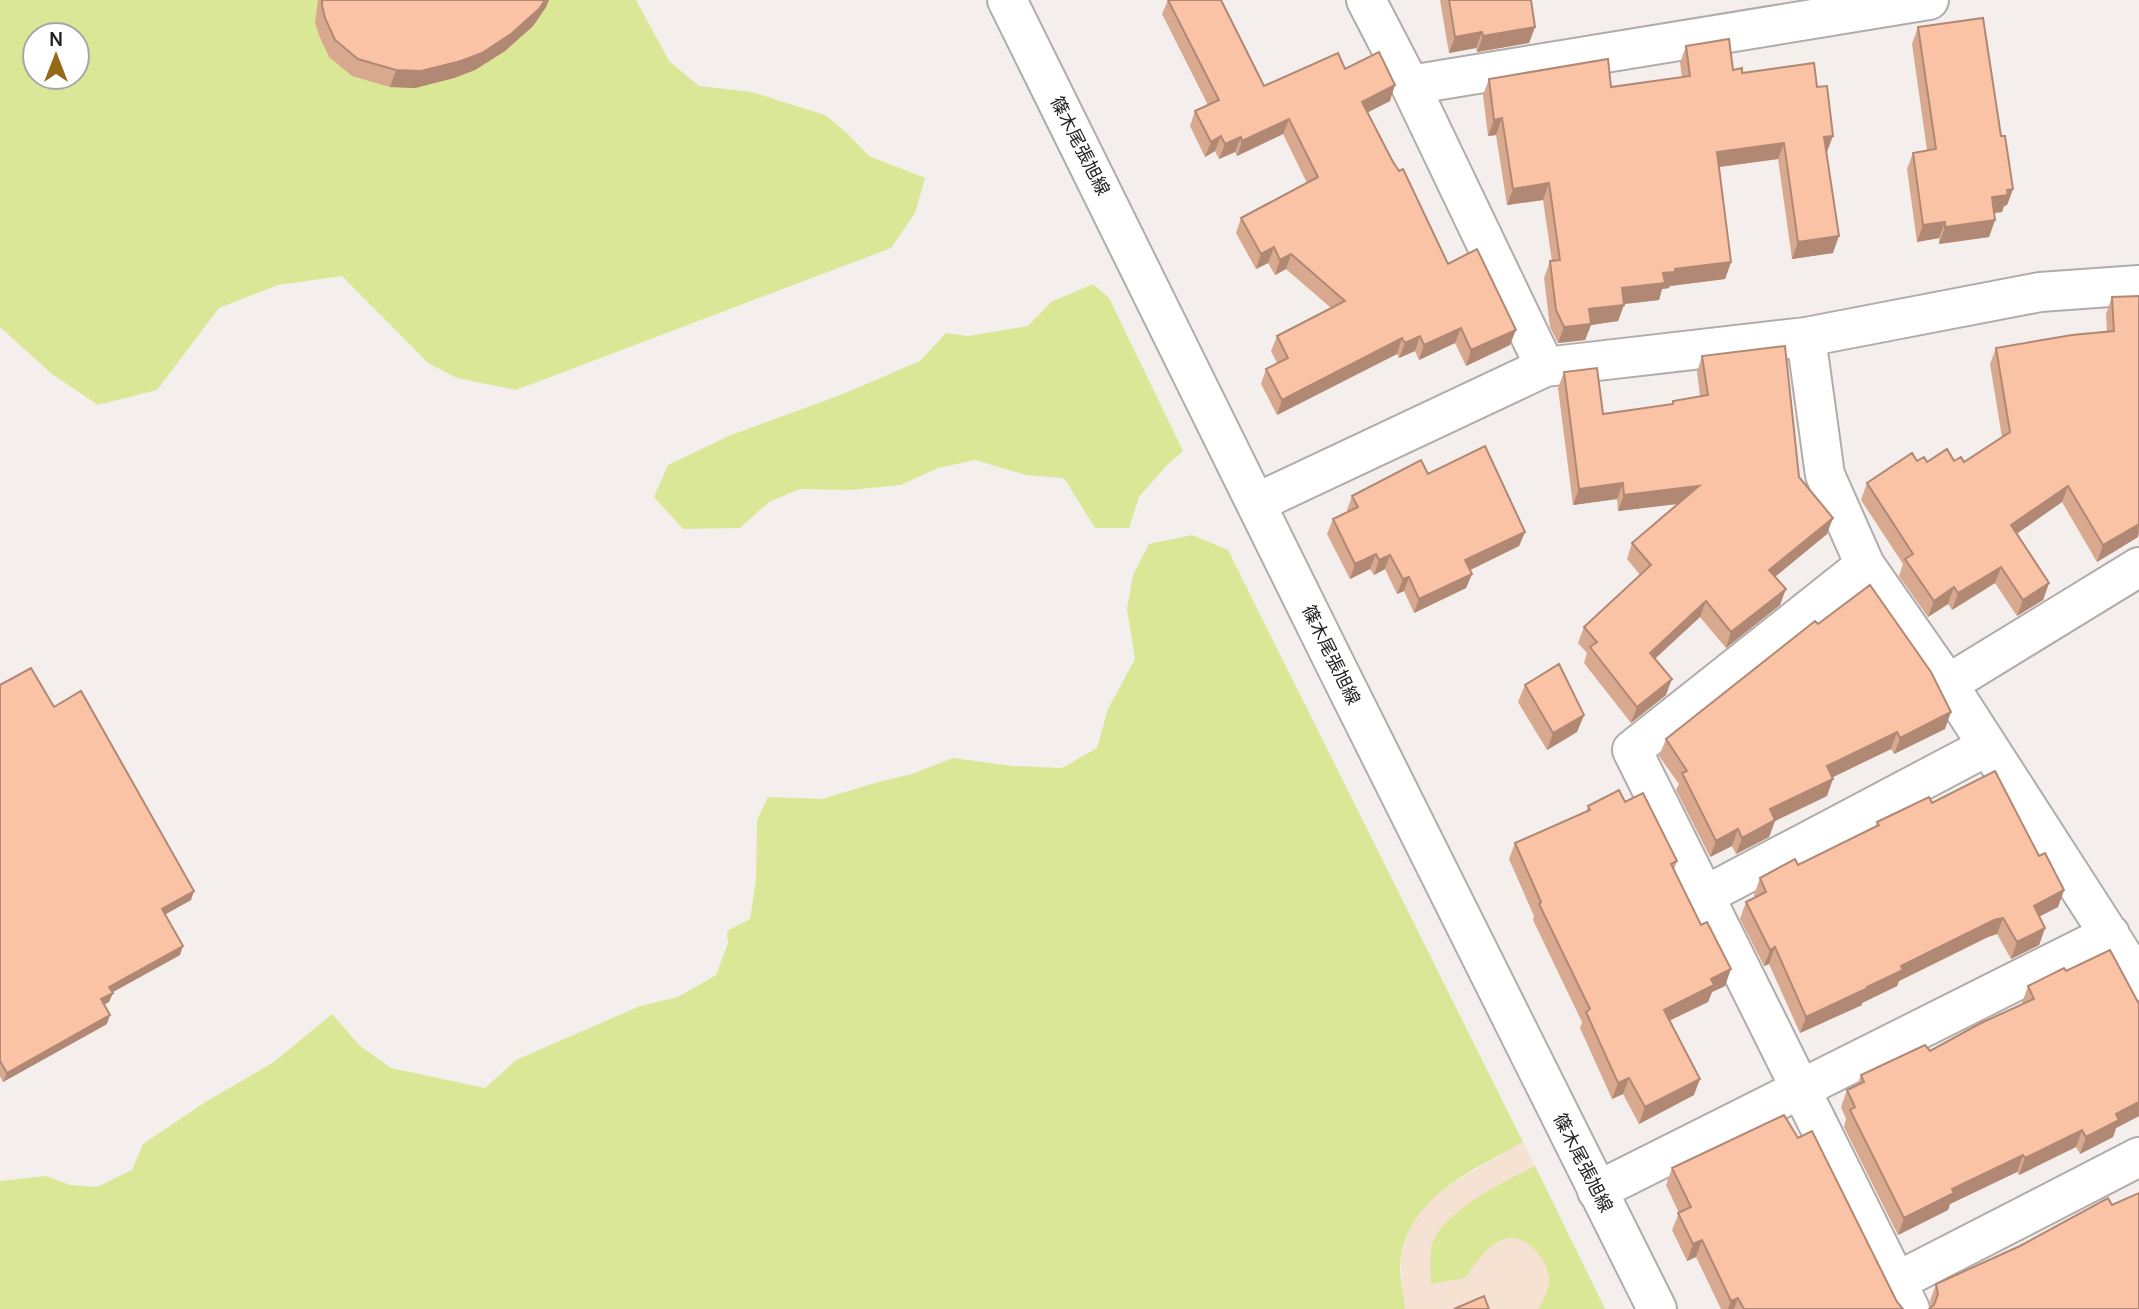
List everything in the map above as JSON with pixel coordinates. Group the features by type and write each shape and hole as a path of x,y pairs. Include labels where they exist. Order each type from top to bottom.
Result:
{"street":[{"name":"篠木尾張旭線","path":"1007,0 1657,1309"},
{"path":"1366,0 1410,85 1545,367"},
{"path":"1410,85 1929,0"},
{"path":"1256,503 1545,367 1806,337 2040,292 2139,285"},
{"path":"1806,337 1825,475 1866,565 1948,684 2139,981"},
{"path":"1866,565 1632,750 1903,1296 2139,1157"},
{"path":"1948,684 2139,567"},
{"path":"1704,896 1988,746"},
{"path":"1597,1191 2110,934"}],"shaded area":[{"path":"1523,1142 1605,1309 1405,1309 1400,1257 1413,1221 1439,1191"}],"green space":[{"path":"0,0 636,0 669,61 699,86 752,92 825,115 869,156 925,178 915,213 891,248 516,390 457,378 428,363 342,276 278,285 219,308 157,390 98,405 52,374 0,327"},
{"path":"1093,284 1109,298 1183,451 1139,497 1129,528 1095,528 1064,478 1026,475 975,460 938,468 901,485 849,490 800,489 769,502 740,528 683,529 654,497 668,465 731,435 843,394 920,361 946,333 968,336 1028,326 1051,302"},
{"path":"1192,535 1228,550 1523,1142 1448,1186 1419,1215 1408,1233 1400,1261 1405,1309 0,1309 0,1181 46,1176 70,1185 97,1187 132,1170 143,1144 204,1103 274,1062 332,1014 360,1046 391,1068 485,1088 516,1060 640,1006 678,997 716,975 728,943 727,931 750,919 756,879 757,820 768,797 822,799 912,774 953,758 1013,766 1062,768 1097,748 1108,709 1135,659 1127,609 1133,575 1149,544"},
{"path":"1535,1166 1605,1309 1538,1309 1549,1284 1546,1267 1542,1258 1529,1244 1512,1238 1492,1246 1465,1278 1431,1284 1430,1258 1433,1240 1444,1224 1481,1195"}],"building":[{"path":"322,0 545,0 539,9 511,34 482,53 421,71 396,70 358,59 335,40 325,18"},
{"path":"1168,0 1221,0 1264,86 1338,53 1345,69 1379,52 1395,85 1362,102 1393,162 1399,171 1403,169 1448,264 1477,249 1516,330 1471,350 1461,328 1424,345 1420,336 1405,343 1402,338 1282,400 1266,369 1288,358 1277,336 1345,301 1291,254 1280,260 1274,247 1261,254 1241,218 1318,177 1289,119 1242,141 1241,137 1225,144 1221,136 1211,142 1195,111 1219,100"},
{"path":"1449,0 1531,0 1535,27 1483,36 1482,32 1455,37"},
{"path":"1983,18 2001,136 2005,136 2013,189 2007,190 2008,195 1992,197 1995,220 1945,227 1945,222 1923,225 1913,153 1936,149 1918,27"},
{"path":"1729,39 1733,70 1742,68 1742,73 1814,63 1817,87 1827,86 1833,136 1824,137 1839,236 1798,242 1784,143 1717,152 1731,262 1675,269 1675,272 1663,273 1665,283 1622,288 1624,305 1589,309 1591,324 1564,327 1556,310 1550,261 1560,260 1549,183 1513,189 1502,118 1494,120 1489,79 1608,59 1611,87 1690,76 1686,46"},
{"path":"2139,296 2139,524 2103,545 2068,486 2011,525 2049,583 2023,600 2001,567 1958,593 1954,587 1934,601 1905,559 1913,554 1867,483 1912,453 1917,461 1924,457 1927,462 1947,449 1954,461 1961,457 1964,462 2010,432 1996,348 2114,331 2112,297"},
{"path":"1785,346 1799,477 1833,518 1769,570 1786,589 1731,632 1706,601 1650,653 1672,679 1637,707 1590,647 1597,642 1584,627 1651,565 1632,543 1699,486 1624,495 1623,483 1579,489 1564,372 1597,368 1603,414 1673,404 1673,401 1708,395 1702,356"},
{"path":"1485,446 1525,532 1465,560 1472,574 1419,599 1409,577 1403,579 1390,555 1379,560 1376,554 1355,564 1333,519 1358,507 1352,496 1421,460 1428,474"},
{"path":"1870,585 1931,672 1951,712 1900,738 1897,732 1827,766 1833,779 1770,809 1775,820 1742,838 1738,829 1716,841 1682,773 1687,771 1666,739 1815,621 1818,624"},
{"path":"1559,664 1584,715 1553,733 1525,685"},
{"path":"31,668 54,707 81,691 194,891 162,909 183,946 109,987 113,993 101,999 110,1015 7,1073 0,1061 0,685"},
{"path":"1995,771 2039,856 2045,853 2064,890 2034,906 2045,928 2017,942 2003,918 1994,920 1901,966 1903,970 1806,1017 1775,947 1770,950 1746,902 1766,892 1760,878 1795,859 1798,865 1929,797 1932,803"},
{"path":"1619,790 1625,802 1643,793 1677,861 1671,864 1701,925 1707,922 1731,969 1711,979 1714,985 1664,1010 1700,1079 1645,1107 1629,1078 1618,1083 1586,1012 1590,1009 1539,904 1541,902 1515,843 1590,810 1588,806"},
{"path":"2110,950 2139,1004 2139,1102 2116,1114 2119,1120 2086,1137 2082,1130 2025,1158 2023,1155 1952,1189 1954,1193 1904,1218 1850,1110 1855,1107 1847,1090 1864,1082 1861,1075 1925,1045 1930,1051 1981,1023 2034,999 2028,986"},
{"path":"1784,1115 1798,1138 1812,1131 1897,1302 1903,1309 1744,1309 1738,1298 1731,1301 1702,1240 1693,1244 1678,1213 1691,1207 1672,1168"},
{"path":"2139,1193 2139,1309 1929,1309 1934,1305 1938,1294 1936,1284 2020,1246 2108,1198 2112,1205"},
{"path":"1484,1296 1489,1309 1454,1309"}]}
